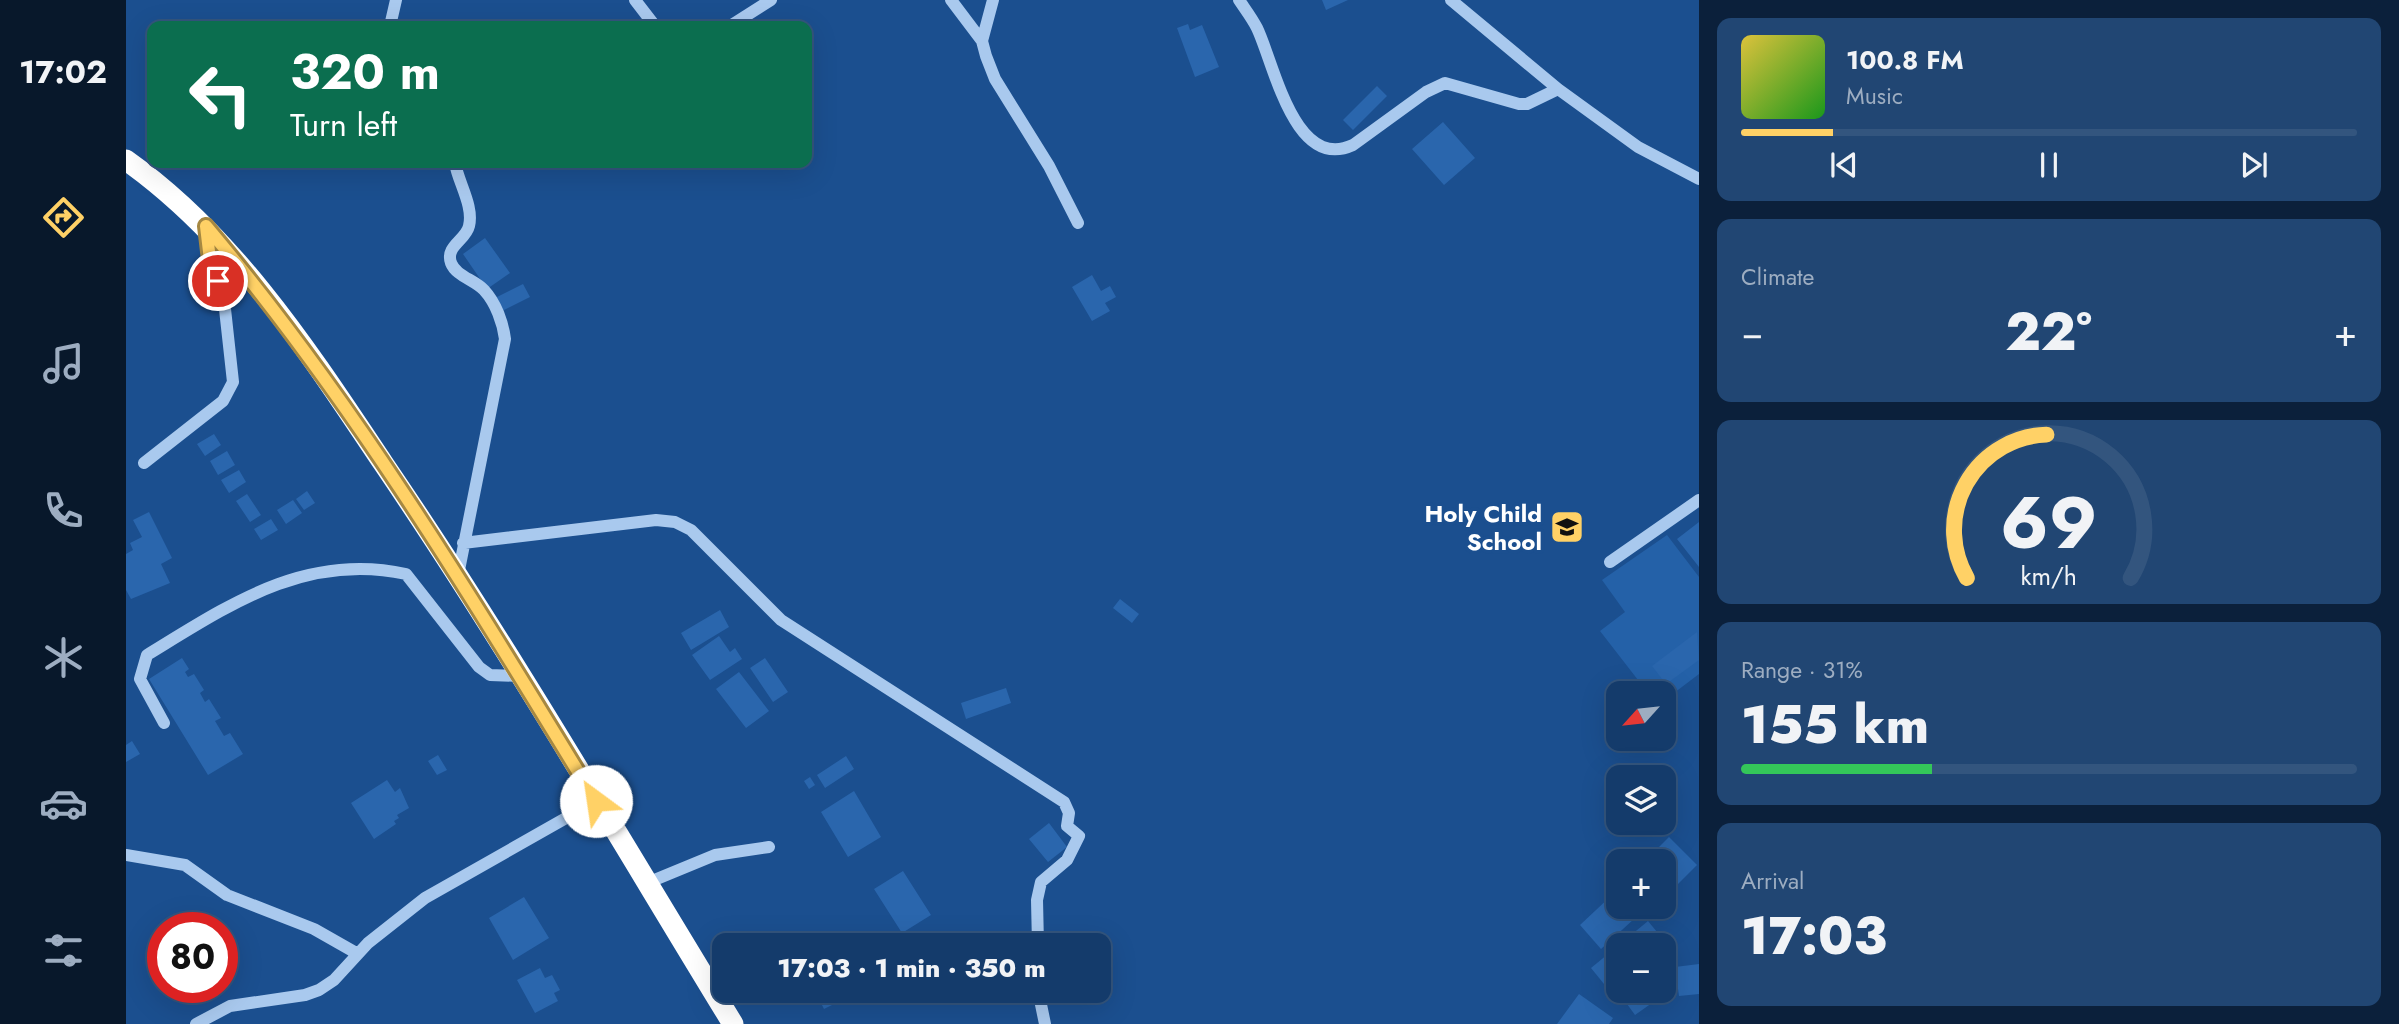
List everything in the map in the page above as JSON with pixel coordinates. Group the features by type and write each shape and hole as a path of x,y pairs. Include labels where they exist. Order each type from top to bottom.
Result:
{"highway":[{"path":"126,160 206,226 320,369 458,575 733,1024"}],"street":[{"path":"391,21 396,0"},
{"path":"635,0 651,21"},
{"path":"738,21 771,0"},
{"path":"951,0 982,41 995,79 1049,166 1078,223"},
{"path":"982,41 993,0"},
{"path":"1239,0 1258,30 1273,77 1307,138 1331,149 1343,149 1353,145 1426,92 1445,83 1519,104 1528,104 1558,89"},
{"path":"1451,0 1558,89 1637,147 1699,179"},
{"path":"456,168 469,212 469,225 450,251 450,262 456,270 484,290 499,316 505,339 458,575"},
{"path":"144,463 223,401 233,382 225,300 210,260 206,226"},
{"path":"1610,562 1699,500"},
{"path":"463,543 656,520 675,522 691,530 781,620 1064,802 1069,813 1067,826 1079,836 1067,860 1041,882 1037,900 1038,933"},
{"path":"164,723 140,679 147,655 276,583 309,572 342,568 406,574 415,581 480,667 490,675 519,676"},
{"path":"196,1024 230,1006 305,995 320,990 334,980 401,914 596,801"},
{"path":"647,883 715,855 769,847"},
{"path":"126,855 185,865 227,895 314,929 358,954"},
{"path":"1041,1003 1045,1024"}],"shaded area":[{"path":"1667,535 1699,577 1699,674 1676,691 1676,681 1638,680 1600,631 1625,612 1602,580"}],"building":[{"path":"1322,0 1348,0 1326,10"},
{"path":"1188,24 1190,30 1202,25 1219,67 1195,77 1177,28"},
{"path":"1377,86 1387,96 1353,130 1343,120"},
{"path":"1443,122 1475,158 1444,185 1412,149"},
{"path":"485,238 510,273 487,289 463,254"},
{"path":"1092,275 1101,291 1110,286 1116,297 1105,303 1110,311 1092,321 1072,287"},
{"path":"523,284 530,297 502,311 495,298"},
{"path":"214,434 221,445 205,456 197,444"},
{"path":"227,451 235,465 218,475 210,461"},
{"path":"239,470 246,482 229,493 221,480"},
{"path":"307,491 315,503 304,510 296,499"},
{"path":"247,494 261,515 250,522 236,501"},
{"path":"293,500 302,513 286,524 277,510"},
{"path":"149,512 172,558 161,564 170,583 131,599 126,590 126,554 133,550 130,543 142,537 133,520"},
{"path":"271,519 278,530 261,540 254,529"},
{"path":"1699,522 1699,567 1677,539"},
{"path":"1120,599 1139,614 1132,623 1113,608"},
{"path":"720,610 729,627 691,650 681,633"},
{"path":"1697,632 1699,660 1670,681 1664,681 1652,666"},
{"path":"719,636 730,652 735,648 742,659 710,680 692,655"},
{"path":"182,658 189,669 185,672 188,677 194,674 204,690 200,693 205,702 209,699 221,718 215,721 224,736 230,733 243,754 208,775 149,679"},
{"path":"765,658 788,692 773,702 750,668"},
{"path":"739,672 769,711 746,728 716,689"},
{"path":"1006,688 1011,703 966,719 961,703"},
{"path":"132,741 140,754 126,762 126,745"},
{"path":"438,755 447,770 437,775 428,761"},
{"path":"846,756 854,769 825,788 817,775"},
{"path":"810,777 815,785 809,789 804,781"},
{"path":"387,780 395,792 400,788 409,808 397,815 399,818 394,821 396,824 374,839 351,803"},
{"path":"854,791 881,837 848,857 821,812"},
{"path":"1049,823 1067,847 1048,862 1029,839"},
{"path":"1669,837 1697,865 1676,886 1676,849 1657,849"},
{"path":"903,871 931,915 902,933 874,889"},
{"path":"524,897 549,938 513,960 489,918"},
{"path":"1606,901 1606,919 1634,919 1619,933 1606,933 1606,944 1601,949 1580,925"},
{"path":"1648,921 1658,933 1634,933"},
{"path":"1606,956 1606,986 1591,968"},
{"path":"1699,964 1699,994 1679,996 1676,967"},
{"path":"540,968 545,978 552,975 560,990 554,993 558,1001 535,1013 517,980"},
{"path":"1579,994 1613,1018 1609,1024 1557,1024"},
{"path":"821,1003 834,1003 834,1004 824,1009"},
{"path":"1628,1003 1652,1003 1635,1015"}],"place":[{"name":"Holy Child School","path":"1567,527"}],"route":[{"path":"218,281 210,260 206,226 320,369 396,481 458,575 596,801"}]}
